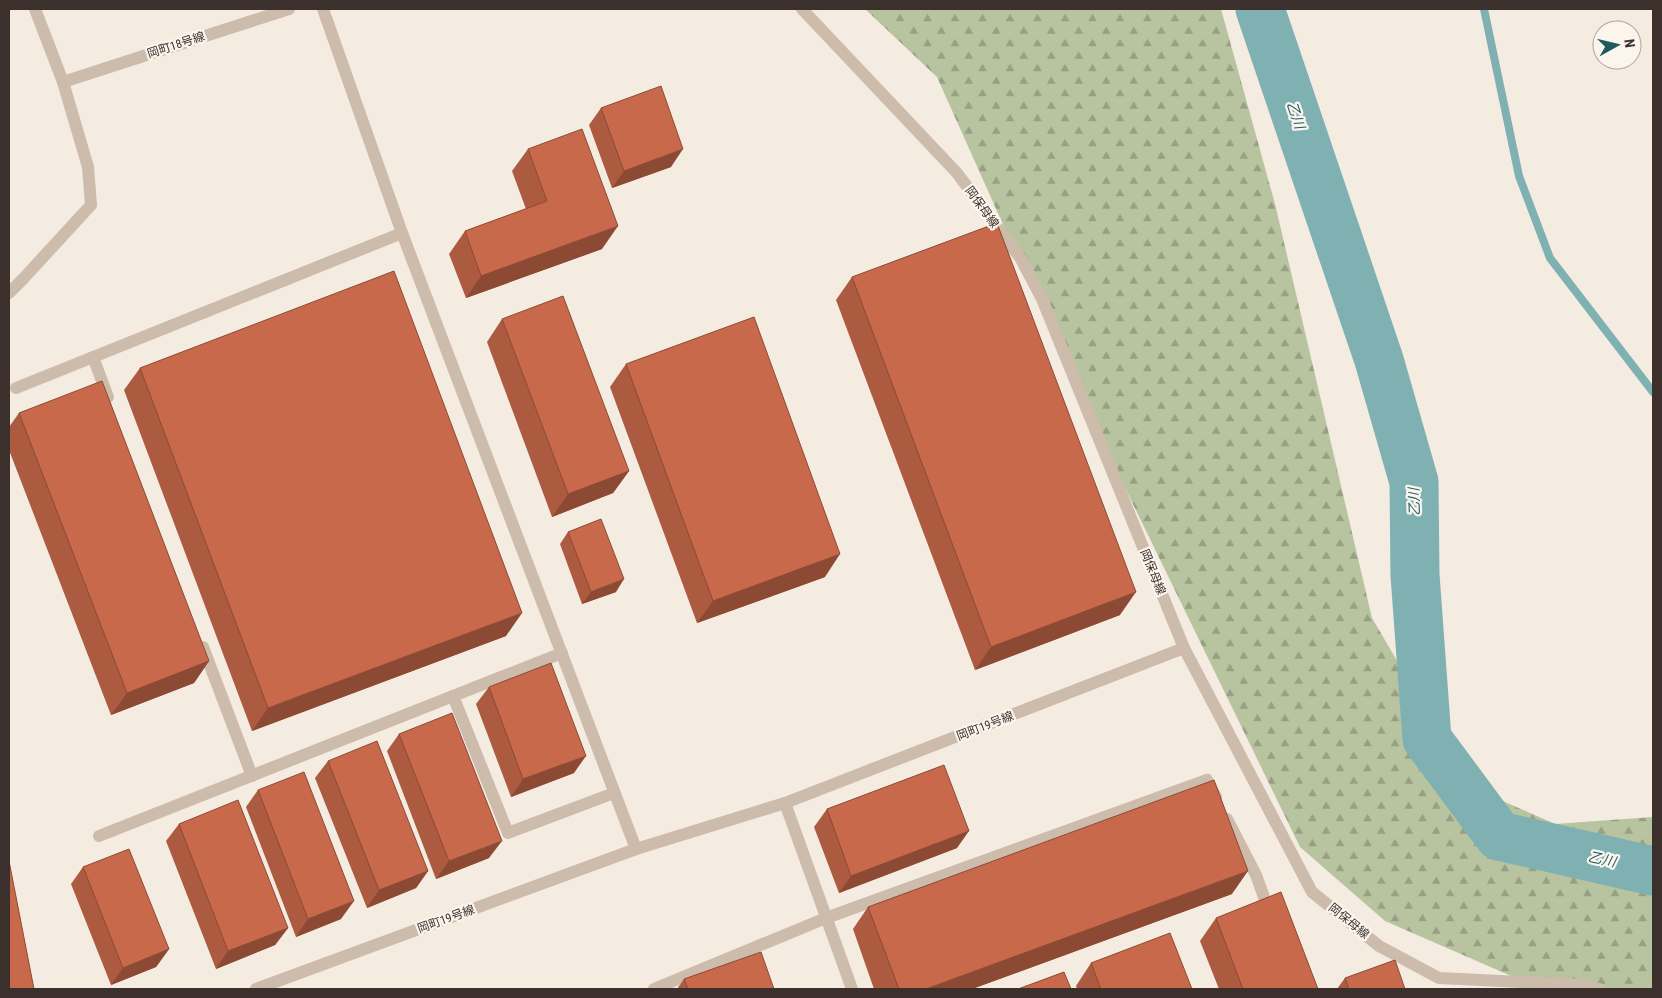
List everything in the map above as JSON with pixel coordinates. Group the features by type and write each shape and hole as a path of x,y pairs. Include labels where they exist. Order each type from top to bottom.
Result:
{"street":[{"path":"9,293 91,205 88,167 64,82 35,9"},
{"name":"岡町18号線","path":"64,82 289,9"},
{"path":"324,9 402,232 636,849"},
{"name":"岡保母線","path":"802,9 957,173 1021,259 1042,299 1184,648 1312,892 1379,946 1439,978 1583,985 1599,989"},
{"path":"16,388 402,232"},
{"path":"93,357 114,413"},
{"path":"199,636 252,776"},
{"name":"岡町19号線","path":"256,989 636,849 785,803 1184,648"},
{"path":"99,836 562,653"},
{"path":"453,696 508,833 614,792"},
{"path":"654,989 826,918 1207,780 1256,875 1275,928"},
{"path":"785,803 852,989"}],"green space":[{"path":"865,9 1221,9 1275,204 1372,618 1471,787 1555,824 1653,817 1653,989 1541,989 1385,921 1300,847 1074,383 937,77"}],"building":[{"path":"661,86 683,149 624,171 601,108"},
{"path":"582,129 618,226 481,276 465,231 547,201 528,149"},
{"path":"997,223 1136,592 991,647 852,277"},
{"path":"394,271 522,613 268,708 140,368"},
{"path":"563,296 629,471 568,494 502,319"},
{"path":"754,317 840,554 713,601 626,364"},
{"path":"102,381 209,661 127,693 19,413"},
{"path":"601,519 624,579 591,592 568,532"},
{"path":"551,663 586,756 523,779 489,687"},
{"path":"452,713 502,841 449,861 399,734"},
{"path":"377,741 428,871 379,890 328,761"},
{"path":"944,765 969,831 851,876 827,809"},
{"path":"304,772 354,901 308,919 258,790"},
{"path":"1214,780 1248,871 926,989 899,989 868,907"},
{"path":"238,800 288,928 228,951 179,824"},
{"path":"129,849 169,949 123,968 83,867"},
{"path":"9,861 34,989 9,989"},
{"path":"1281,892 1318,989 1243,989 1216,918"},
{"path":"1170,933 1192,989 1101,989 1091,963"},
{"path":"761,952 774,989 688,989 684,979"},
{"path":"1395,960 1405,989 1349,989 1345,978"},
{"path":"1064,972 1071,989 1018,989"}],"waterway":[{"name":"乙川","path":"1260,9 1379,360 1414,482 1415,575 1427,739 1499,836 1653,871"},
{"path":"1484,9 1519,176 1550,258 1653,392"}]}
